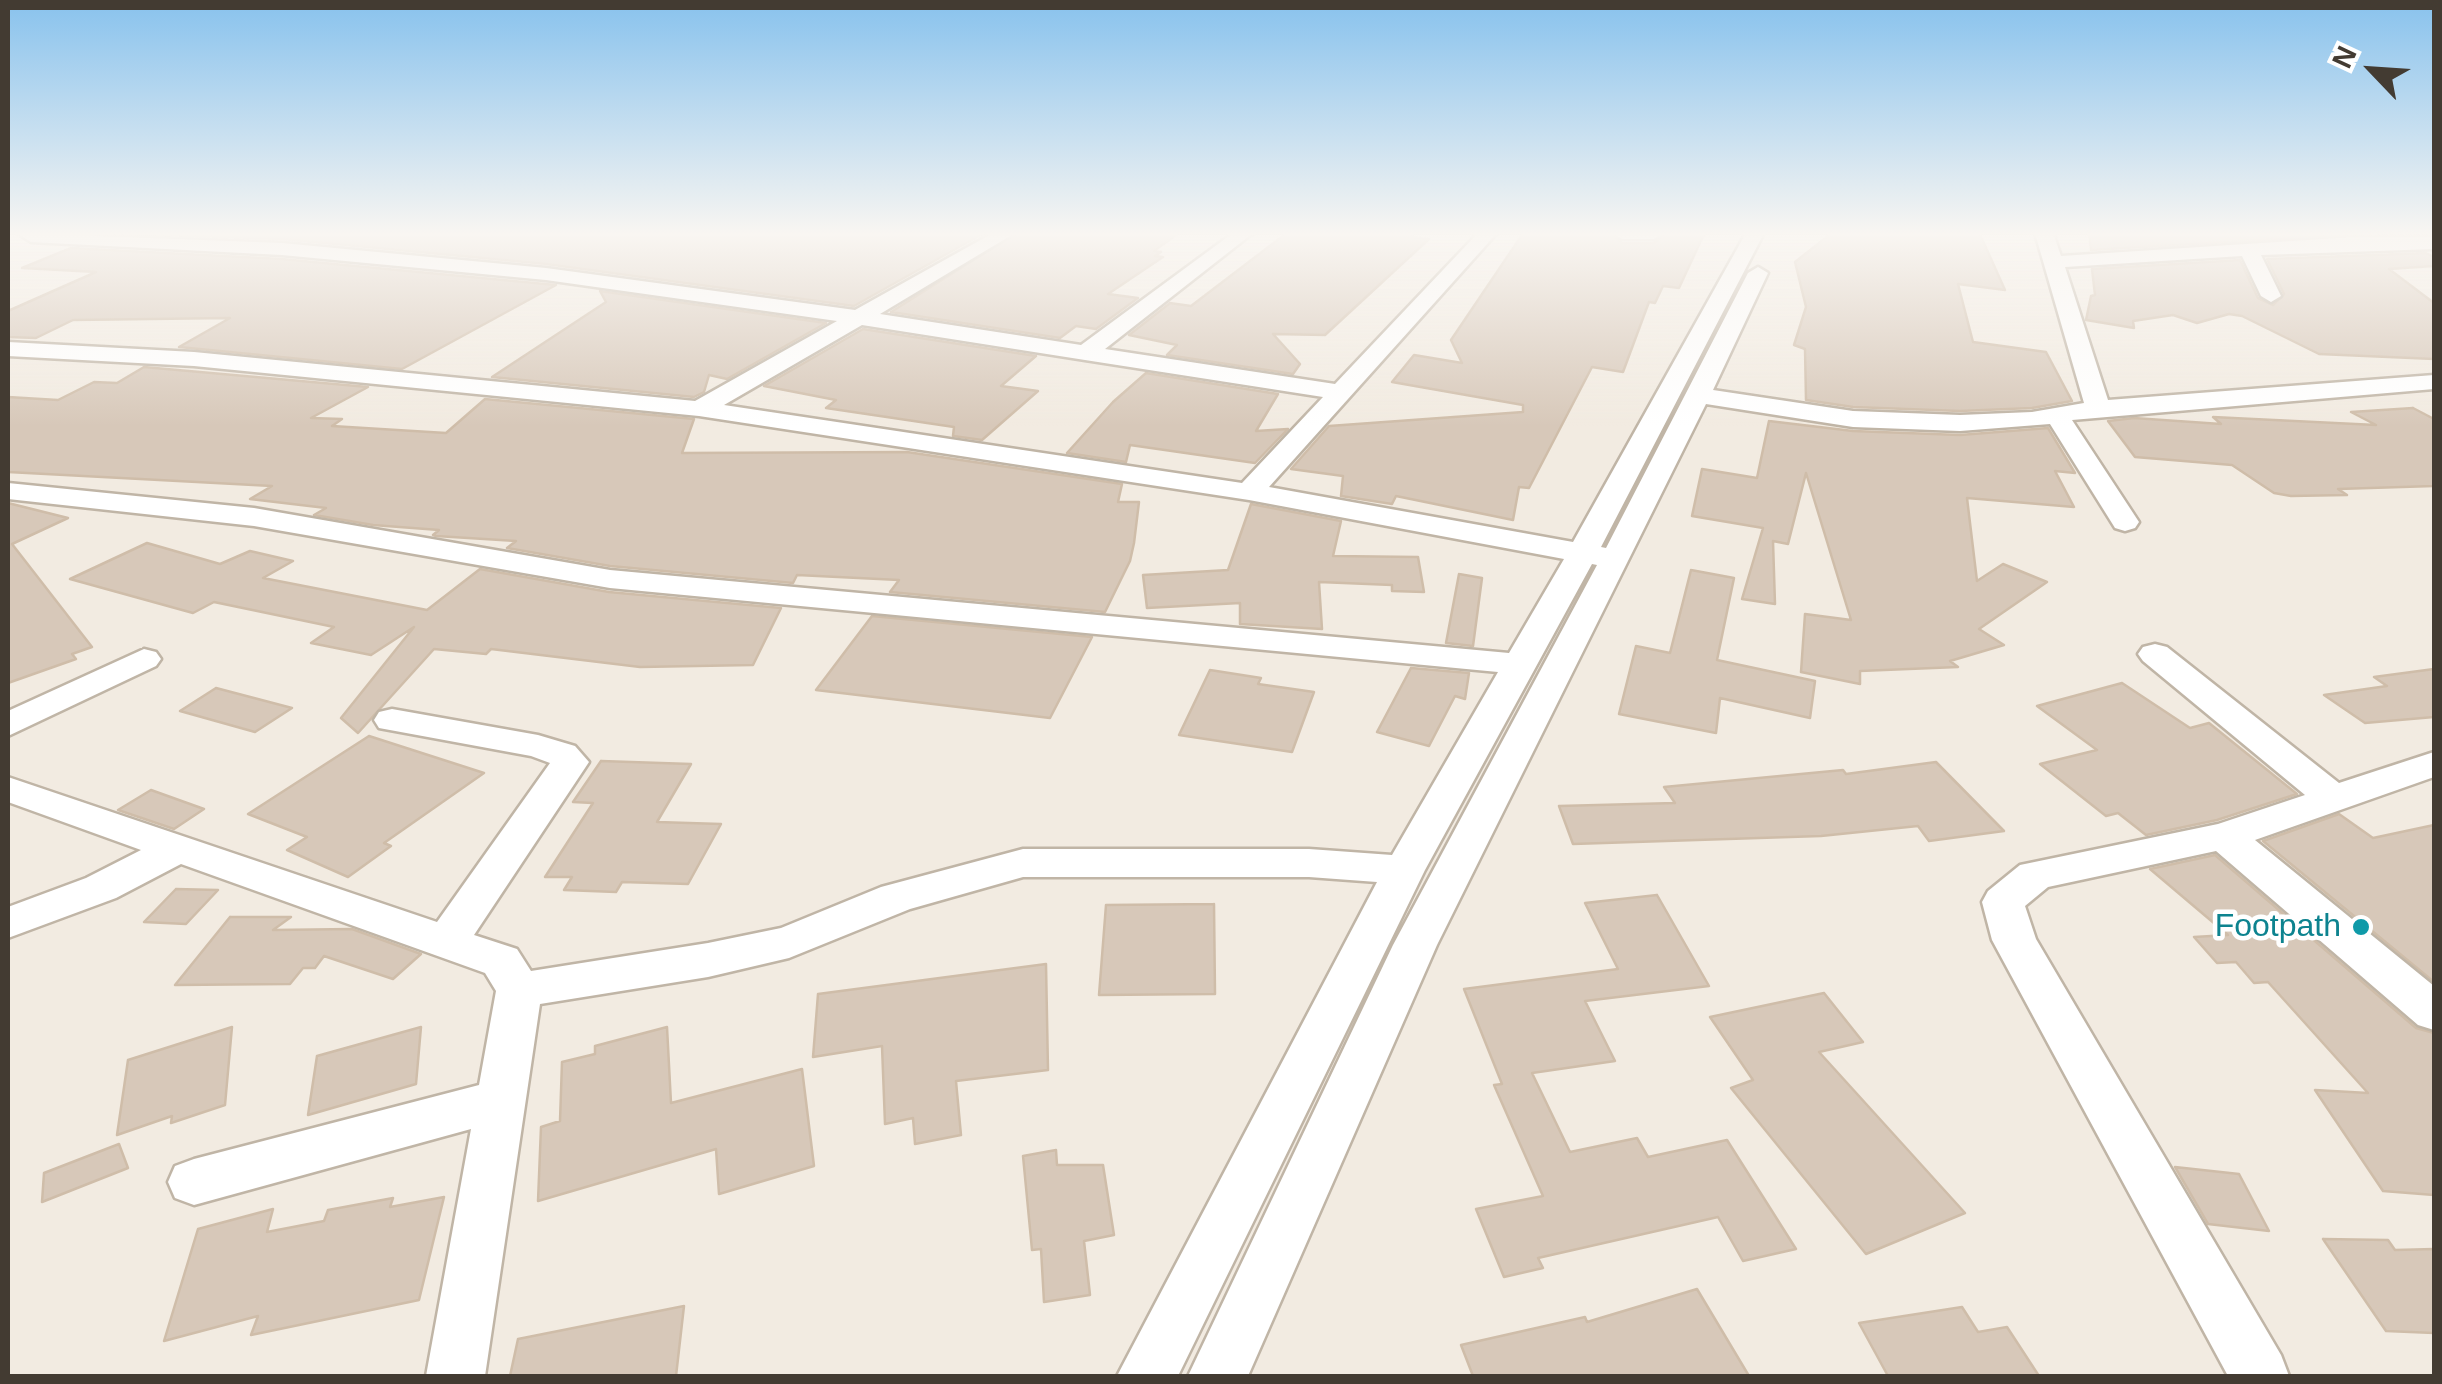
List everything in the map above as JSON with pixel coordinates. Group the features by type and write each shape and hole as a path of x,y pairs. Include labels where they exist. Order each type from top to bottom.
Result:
{"street":[{"path":"716,298 1340,392"},
{"path":"698,409 890,298"},
{"path":"1085,352 1157,298"},
{"path":"1249,492 1427,298"},
{"path":"1218,1376 1416,945 1724,298"},
{"path":"1147,1376 1404,870 1521,664 1600,555 1698,395 1746,298"},
{"path":"2064,298 2098,408"},
{"path":"8,349 194,359 698,409 1249,492 1600,555"},
{"path":"1698,395 1889,423 2032,420 2098,408 2434,382"},
{"path":"2057,416 2125,522"},
{"path":"8,491 254,517 610,579 1521,664"},
{"path":"2155,654 2336,800"},
{"path":"8,726 144,659"},
{"path":"392,720 538,746 562,754 570,762 447,941"},
{"path":"2260,1376 2014,940 2003,902 2035,875 2224,836 2434,764"},
{"path":"8,790 501,962 520,990 455,1376"},
{"path":"2224,836 2434,1012"},
{"path":"8,923 101,888 180,848"},
{"path":"520,990 708,960 790,942 896,898 1023,863 1309,864 1404,870"},
{"path":"194,1182 501,1100"}],"building":[{"path":"38,298 533,298 402,369 179,347 230,318 73,320 36,338 8,337 8,311"},
{"path":"604,298 647,298 826,323 727,379 709,375 704,392 694,397 492,377 606,302"},
{"path":"792,298 869,298 854,306"},
{"path":"914,298 1138,298 1096,329 1076,326 1060,338 891,312"},
{"path":"1202,298 1366,298 1325,335 1273,334 1300,364 1293,374 1167,355 1177,345 1129,335 1170,303 1191,306"},
{"path":"1480,298 1658,298 1655,303 1649,302 1623,372 1592,367 1529,488 1519,487 1513,520 1396,496 1392,504 1341,496 1343,476 1291,469 1329,426 1523,412 1523,405 1392,382 1414,355 1462,363 1451,340"},
{"path":"1804,298 1962,298 1973,342 2046,352 2072,401 2032,408 1960,411 1853,407 1806,400 1805,349 1794,345 1806,307"},
{"path":"2091,298 2258,298 2273,305 2280,298 2427,298 2434,303 2434,359 2319,354 2242,316 2229,314 2197,323 2173,315 2133,321 2134,328 2086,320"},
{"path":"863,329 1036,356 1001,386 1038,391 982,440 953,436 954,427 826,408 836,400 764,386"},
{"path":"144,367 368,387 311,418 342,419 332,426 446,433 485,399 694,419 682,453 907,452 1122,484 1118,502 1139,502 1134,543 1130,561 1105,612 890,592 899,580 797,575 793,583 610,566 507,548 516,541 436,536 433,535 439,530 373,525 314,515 326,508 250,499 272,486 8,472 8,397 58,400 94,382 117,383"},
{"path":"1146,373 1278,394 1256,431 1288,429 1255,463 1130,445 1126,462 1067,453 1113,402"},
{"path":"2413,408 2434,419 2434,486 2338,489 2347,495 2274,493 2232,465 2135,457 2108,421 2134,418 2221,424 2213,417 2376,425 2351,412"},
{"path":"1769,421 1853,431 1960,435 2048,428 2075,473 2055,471 2074,507 1967,498 1977,581 2003,564 2047,582 1979,629 2004,645 1950,661 1958,667 1860,671 1860,684 1801,672 1805,614 1851,620 1806,473 1788,544 1773,541 1775,604 1742,599 1763,528 1692,516 1702,469 1757,478"},
{"path":"8,503 68,518 12,544 92,647 72,654 76,659 8,683"},
{"path":"1251,504 1341,521 1333,556 1418,557 1424,592 1392,591 1392,585 1319,582 1322,629 1240,624 1240,603 1147,608 1143,575 1228,570"},
{"path":"147,543 220,564 250,551 293,561 263,578 427,610 480,569 609,592 781,608 753,665 640,667 491,649 486,654 434,649 358,733 341,718 414,627 371,655 311,643 334,627 214,602 193,613 70,579"},
{"path":"1691,570 1734,578 1717,660 1815,681 1810,718 1720,698 1716,733 1619,714 1636,646 1670,653"},
{"path":"1459,574 1482,578 1473,646 1446,643"},
{"path":"872,616 1092,637 1050,718 816,690"},
{"path":"1411,668 1469,673 1465,699 1455,696 1429,746 1377,732"},
{"path":"2434,669 2434,717 2365,723 2324,695 2387,686 2374,677"},
{"path":"1210,670 1261,678 1258,684 1314,692 1292,752 1179,735"},
{"path":"2122,683 2190,728 2209,723 2297,794 2217,820 2146,835 2118,813 2106,816 2040,764 2097,750 2037,706"},
{"path":"216,688 292,708 255,732 180,711"},
{"path":"369,736 484,773 384,843 391,846 348,877 287,850 307,837 248,814"},
{"path":"601,761 691,764 657,822 721,824 688,884 622,882 616,892 564,890 572,877 545,877 593,803 573,802"},
{"path":"1936,762 2004,831 1929,841 1918,826 1821,836 1573,844 1559,806 1675,803 1664,787 1843,770 1846,774"},
{"path":"151,790 204,809 174,829 118,810"},
{"path":"2339,814 2373,838 2434,825 2434,982 2263,841"},
{"path":"2215,855 2416,1028 2434,1033 2434,1195 2383,1191 2315,1090 2368,1093 2268,982 2254,983 2236,962 2217,963 2194,937 2228,935 2150,869"},
{"path":"176,889 218,890 186,924 144,922"},
{"path":"1657,895 1709,986 1585,1001 1615,1061 1532,1073 1570,1152 1637,1138 1648,1157 1727,1140 1796,1249 1743,1261 1718,1217 1538,1258 1543,1268 1504,1277 1476,1209 1543,1196 1494,1085 1502,1084 1464,989 1618,969 1585,903"},
{"path":"1214,904 1215,994 1099,995 1106,905"},
{"path":"230,917 291,917 273,930 352,929 421,954 393,979 324,956 315,968 303,968 290,984 175,985"},
{"path":"1046,964 1048,1070 956,1081 961,1135 915,1144 913,1118 885,1124 882,1046 813,1057 818,994"},
{"path":"1824,993 1863,1042 1819,1052 1965,1213 1866,1254 1731,1088 1753,1080 1710,1017"},
{"path":"232,1027 225,1105 171,1123 172,1116 117,1135 128,1060"},
{"path":"421,1027 416,1084 308,1115 317,1056"},
{"path":"667,1027 671,1103 802,1069 814,1166 719,1194 716,1149 538,1201 541,1127 560,1121 562,1062 595,1054 595,1046"},
{"path":"119,1144 128,1168 42,1202 44,1173"},
{"path":"1056,1150 1057,1165 1103,1165 1114,1235 1084,1241 1090,1295 1044,1302 1041,1249 1032,1250 1023,1156"},
{"path":"2175,1167 2239,1174 2269,1231 2208,1224"},
{"path":"444,1197 419,1300 251,1335 258,1316 164,1341 198,1229 273,1209 267,1232 324,1221 328,1210 393,1198 390,1207"},
{"path":"2323,1239 2388,1240 2395,1250 2434,1249 2434,1333 2386,1331"},
{"path":"1697,1289 1749,1376 1473,1376 1461,1345 1585,1317 1587,1322"},
{"path":"684,1306 676,1376 510,1376 518,1339"},
{"path":"1962,1307 1978,1332 2007,1327 2039,1376 1888,1376 1859,1323"}],"place":[{"name":"Footpath","path":"2361,927"}]}
